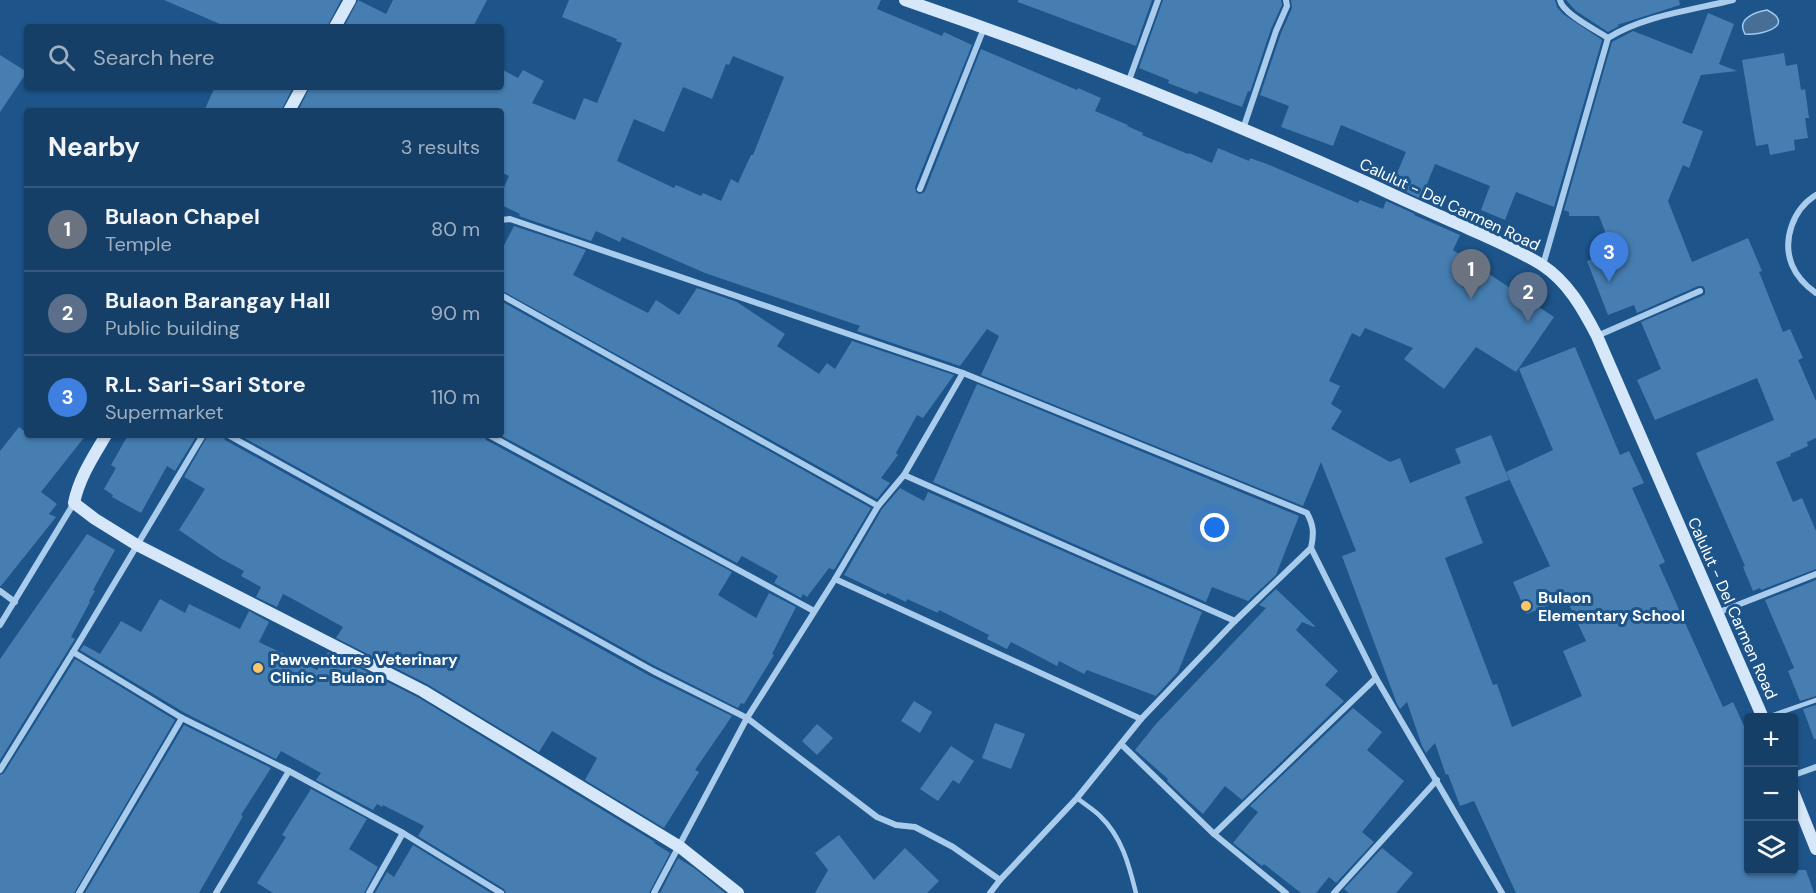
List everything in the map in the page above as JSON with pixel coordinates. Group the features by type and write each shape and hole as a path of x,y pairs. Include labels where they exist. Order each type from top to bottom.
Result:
{"main road":[{"path":"337,24 350,0"},
{"name":"Calulut - Del Carmen Road","path":"906,0 984,27 1128,83 1304,155 1490,238 1543,266 1560,280 1584,311 1597,336 1762,713"},
{"path":"291,108 300,90"},
{"path":"104,438 85,471 74,503 94,519 137,544 423,691 680,847 738,893"},
{"path":"1798,804 1816,849"}],"street":[{"path":"1128,83 1158,0"},
{"path":"1242,130 1276,31 1287,6 1286,0"},
{"path":"1560,0 1561,5 1571,14 1608,38"},
{"path":"1543,266 1608,38 1622,28 1733,0"},
{"path":"920,189 984,27"},
{"path":"1816,195 1798,213 1790,229 1788,248 1792,266 1805,286 1816,293"},
{"path":"504,220 510,219 963,373 1307,513 1314,533 1311,548 1235,621 1141,719 1077,798 990,893"},
{"path":"1597,336 1700,291"},
{"path":"504,297 878,507"},
{"path":"654,893 747,718 836,579 878,507 904,475 963,373"},
{"path":"0,770 201,438"},
{"path":"233,438 614,650 747,718 877,817 896,825 915,827 953,847 1000,880"},
{"path":"495,438 814,611"},
{"path":"904,475 1235,621"},
{"path":"0,626 74,503"},
{"path":"1311,548 1376,678 1502,893"},
{"path":"1717,613 1816,574"},
{"path":"836,579 1141,719"},
{"path":"0,591 15,602"},
{"path":"73,652 182,718 289,771 403,833 501,893"},
{"path":"1214,834 1376,678"},
{"path":"79,893 182,718"},
{"path":"1121,744 1214,834 1286,893"},
{"path":"1798,774 1816,767"},
{"path":"216,893 289,771"},
{"path":"1334,893 1437,780"},
{"path":"369,893 403,833"}],"lane":[{"path":"1776,713 1816,700"},
{"path":"1077,798 1100,816 1120,842 1128,861 1136,893"}],"water":[{"path":"1767,10 1775,15 1778,20 1777,25 1767,31 1745,34 1743,24 1745,20 1757,12"}],"building":[{"path":"164,0 341,0 329,24 220,24"},
{"path":"358,0 386,14 393,0 487,0 475,24 346,24"},
{"path":"569,0 881,0 877,9 942,36 944,32 972,45 915,187 919,194 925,191 981,49 1101,98 1095,111 1128,125 1143,133 1142,135 1188,154 1212,163 1218,148 1249,161 1250,158 1267,164 1358,203 1360,200 1383,209 1386,201 1460,235 1453,250 1554,317 1516,372 1476,347 1444,389 1404,359 1413,348 1365,328 1360,337 1352,333 1329,381 1340,386 1331,404 1342,411 1331,429 1390,462 1400,458 1410,483 1461,463 1455,449 1491,435 1509,480 1465,497 1483,543 1445,558 1493,685 1497,684 1512,727 1582,696 1563,651 1586,641 1566,598 1527,614 1513,582 1550,566 1506,472 1553,450 1519,369 1575,347 1620,455 1629,451 1644,483 1632,488 1665,562 1659,565 1723,707 1733,702 1744,726 1744,875 1798,875 1798,870 1806,870 1814,893 1516,893 1474,801 1460,806 1435,743 1426,753 1407,702 1400,709 1397,704 1342,556 1356,551 1321,462 1303,506 981,375 999,336 987,329 960,366 857,331 860,326 705,273 622,237 620,242 596,231 591,241 519,216 520,214 504,206 504,187 509,176 504,174 504,108 300,108 308,90 504,90 504,71 518,78 523,70 544,81 532,103 575,120 584,98 597,103 622,43 616,41 617,39 562,17","holes":["733,56 784,77 753,155 738,183 731,179 721,201 703,193 701,196 676,185 674,188 617,161 634,119 664,132 683,87 712,99 726,64 729,65"]},
{"path":"1018,0 1152,0 1136,46 1018,2"},
{"path":"1163,0 1281,0 1282,5 1271,29 1250,92 1248,91 1242,107 1199,91 1197,94 1168,83 1169,80 1139,68"},
{"path":"1291,0 1555,0 1563,14 1602,40 1554,207 1516,192 1505,220 1481,210 1490,186 1435,164 1421,199 1392,185 1406,152 1341,125 1333,146 1281,127 1289,106 1260,95 1292,8"},
{"path":"1566,0 1679,0 1680,5 1617,25 1619,26 1608,32 1576,11"},
{"path":"1708,13 1734,24 1719,64 1737,71 1701,75 1682,123 1703,131 1689,168 1683,165 1668,201 1692,262 1748,238 1783,332 1790,329 1803,358 1798,360 1816,401 1816,438 1807,442 1808,446 1776,462 1793,502 1802,498 1816,531 1816,569 1753,591 1743,567 1745,566 1696,453 1774,420 1757,378 1655,420 1637,380 1661,369 1641,322 1702,296 1705,294 1705,289 1703,286 1698,286 1637,313 1634,305 1608,315 1587,261 1613,252 1599,216 1569,216 1569,212 1564,210 1612,42 1633,31 1692,54"},
{"path":"1784,53 1786,66 1797,64 1801,90 1805,89 1809,118 1805,118 1808,138 1794,140 1795,150 1770,155 1768,144 1756,146 1742,60"},
{"path":"0,55 24,70 24,76 0,112"},
{"path":"214,90 292,90 282,108 205,108"},
{"path":"514,226 586,250 573,275 648,313 656,300 679,315 697,288 737,302 785,334 777,346 819,374 827,363 835,369 852,341 954,375 923,418 917,415 896,453 898,455 881,478 890,483 877,499 504,292 504,245"},
{"path":"504,303 871,508 834,570 829,568 807,597 803,594 801,598 774,583 778,576 742,556 737,563 504,437"},
{"path":"977,384 1299,516 1276,575 1248,601 1212,587 1206,602 933,482"},
{"path":"19,427 24,431 24,438 84,438 41,492 57,504 49,514 56,517 1,586 0,586 0,451"},
{"path":"126,438 195,438 175,471 167,466 141,513 112,497 113,495 104,489 116,468 111,465"},
{"path":"206,438 224,438 650,676 732,716 695,770 699,772 664,828 585,780 597,758 552,731 539,752 427,684 336,638 343,627 291,598 283,594 277,607 256,597 261,587 241,576 244,571 220,558 179,530 205,489 184,477"},
{"path":"244,438 485,438 732,572 718,595 756,618 769,593 796,607 772,654 774,655 744,704 741,703 738,708 655,666"},
{"path":"900,488 924,501 928,492 1202,612 1178,672 1156,696 1087,670 1084,674 1059,661 1057,666 1011,642 1007,649 987,639 989,635 939,610 938,613 907,599 906,602 887,593 886,595 844,575 882,509"},
{"path":"87,534 115,550 71,637 75,639 0,760 0,659"},
{"path":"1816,580 1816,696 1800,701 1788,671 1794,668 1765,600"},
{"path":"1276,589 1315,626 1302,622 1296,630 1338,671 1325,685 1344,701 1242,800 1225,786 1203,814 1135,750 1156,724 1266,608 1259,605"},
{"path":"160,599 185,613 189,604 240,629 249,611 269,622 259,642 317,670 328,652 419,698 670,853 649,893 506,893 504,889 418,836 424,826 383,805 382,807 377,804 373,810 316,780 321,773 281,751 276,759 185,713 80,650 84,645 100,654 121,621 141,632"},
{"path":"75,659 175,720 74,893 0,893 0,775 4,773"},
{"path":"914,701 932,712 920,733 901,721"},
{"path":"1816,705 1816,739 1814,739 1803,709"},
{"path":"1353,708 1382,732 1367,750 1404,781 1362,832 1374,842 1336,883 1329,877 1316,893 1301,893 1233,843 1258,812 1250,806"},
{"path":"995,723 1025,734 1011,769 982,758"},
{"path":"817,724 833,738 817,755 802,741"},
{"path":"184,725 271,768 241,815 243,816 199,893 85,893"},
{"path":"951,746 974,761 959,784 953,780 938,801 920,789"},
{"path":"311,789 367,819 349,849 378,867 364,893 273,893 257,883 286,837 282,835"},
{"path":"839,835 874,880 905,848 939,881 927,893 815,893 828,870 815,853"},
{"path":"413,845 491,893 375,893 387,872 394,877"},
{"path":"1382,848 1413,873 1396,893 1349,893 1344,889"},
{"path":"678,858 694,868 725,893 660,893"}],"place":[{"name":"R.L. Sari-Sari Store","path":"1609,282"},
{"name":"Bulaon Chapel","path":"1471,299"},
{"name":"Bulaon Barangay Hall","path":"1528,322"},
{"name":"Bulaon Elementary School","path":"1526,606"},
{"name":"Pawventures Veterinary Clinic - Bulaon","path":"258,668"}]}
